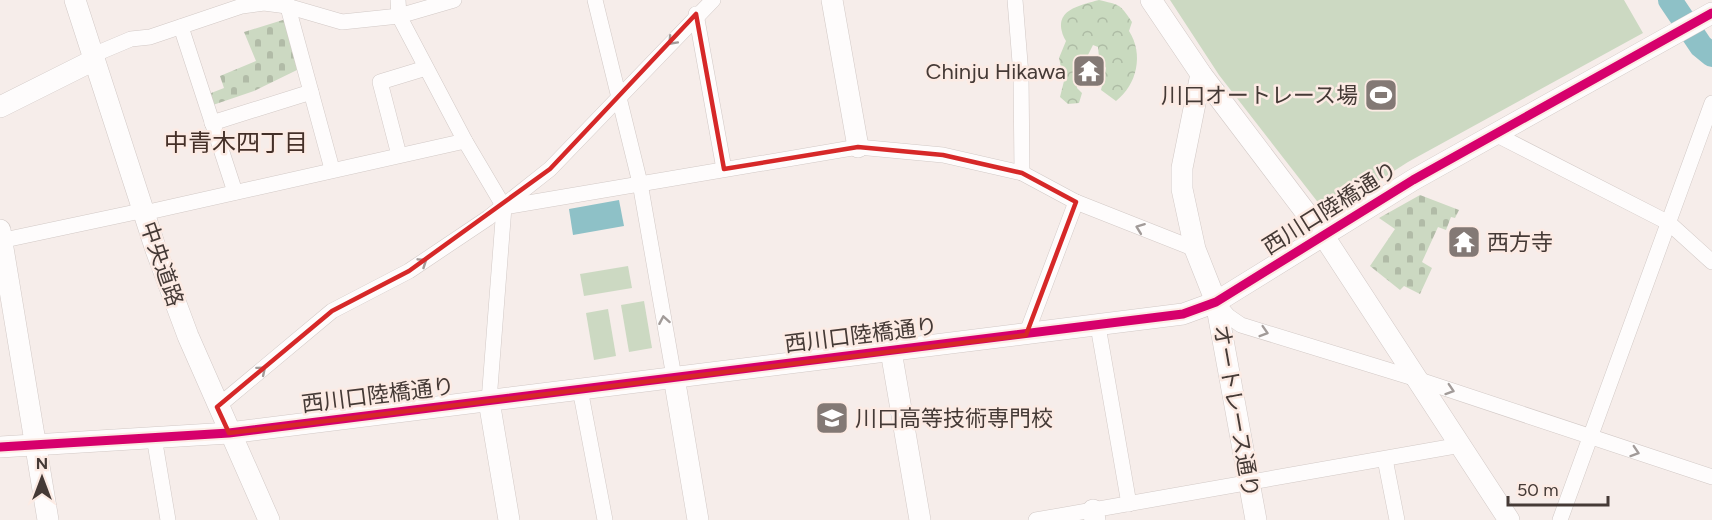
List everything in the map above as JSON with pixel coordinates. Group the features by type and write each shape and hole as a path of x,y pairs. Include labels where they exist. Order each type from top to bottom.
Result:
{"street":[{"name":"中央道路","path":"75,0 144,213 188,336 217,407 269,520"},
{"path":"398,0 399,16 465,141 504,207 489,401 509,520"},
{"path":"0,107 131,39 150,37 242,6 286,3 342,22 399,16 454,0"},
{"path":"595,0 640,183 698,520"},
{"path":"217,407 332,311 409,271 504,207 550,169 620,97 698,8 713,0"},
{"path":"832,0 858,147"},
{"path":"1015,0 1021,75 1022,173"},
{"path":"1151,0 1201,75 1323,235 1509,520"},
{"path":"286,3 332,169"},
{"path":"698,8 724,169"},
{"name":"西川口陸橋通り","path":"0,447 229,433 1183,314 1216,302 1323,235 1496,134 1712,13"},
{"path":"181,27 235,192"},
{"path":"399,155 381,82 426,68"},
{"name":"オートレース通り","path":"1201,75 1182,168 1185,210 1195,249 1216,302 1256,520"},
{"path":"212,123 311,92"},
{"path":"1560,520 1588,436 1712,103"},
{"path":"1496,134 1669,223 1712,262"},
{"path":"48,520 0,238 136,212 144,213 465,141"},
{"path":"504,207 858,147 943,155 1022,173 1076,202 1195,249"},
{"path":"1026,335 1076,202"},
{"path":"1216,302 1228,316 1241,325 1417,379 1712,477"},
{"path":"1098,326 1129,504"},
{"path":"891,351 920,520"},
{"path":"580,389 605,520"},
{"path":"154,438 168,520"},
{"path":"1036,520 1094,515 1129,504 1461,445"},
{"path":"1385,459 1397,520"}],"highlighted area":[{"path":"696,14 724,169 858,147 943,155 1022,173 1076,202 1026,335 229,433 217,407 332,311 409,271 550,169"}],"green space":[{"path":"1099,0 1118,5 1132,22 1129,31 1136,49 1136,69 1129,87 1116,101 1101,90 1106,68 1099,57 1098,47 1093,45 1078,75 1077,88 1082,93 1079,103 1068,104 1060,97 1064,81 1059,58 1066,41 1061,23 1068,12"},
{"name":"川口オートレース場","path":"1170,0 1624,0 1643,33 1408,162 1327,214 1219,75"},
{"path":"286,19 297,70 254,91 210,106 206,95 224,88 220,76 256,61 244,32"},
{"path":"1420,195 1459,210 1455,218 1451,217 1446,230 1438,227 1422,262 1432,268 1420,294 1404,286 1400,290 1370,266 1395,229 1379,218"},
{"path":"628,266 632,288 584,296 580,274"},
{"path":"644,301 652,348 629,352 621,305"},
{"path":"608,309 616,356 594,360 586,313"}],"water":[{"path":"619,200 624,226 573,235 569,209"}],"waterway":[{"path":"1670,0 1701,46 1712,55"}],"cycle path":[{"path":"0,447 229,433 1183,314 1216,302 1413,180 1712,13"}],"place":[{"name":"Chinju Hikawa","path":"1089,71"},
{"name":"川口オートレース場","path":"1381,95"},
{"name":"西方寺","path":"1464,242"},
{"name":"川口高等技術専門校","path":"832,418"}],"district":[{"name":"中青木四丁目","path":"236,142"}]}
